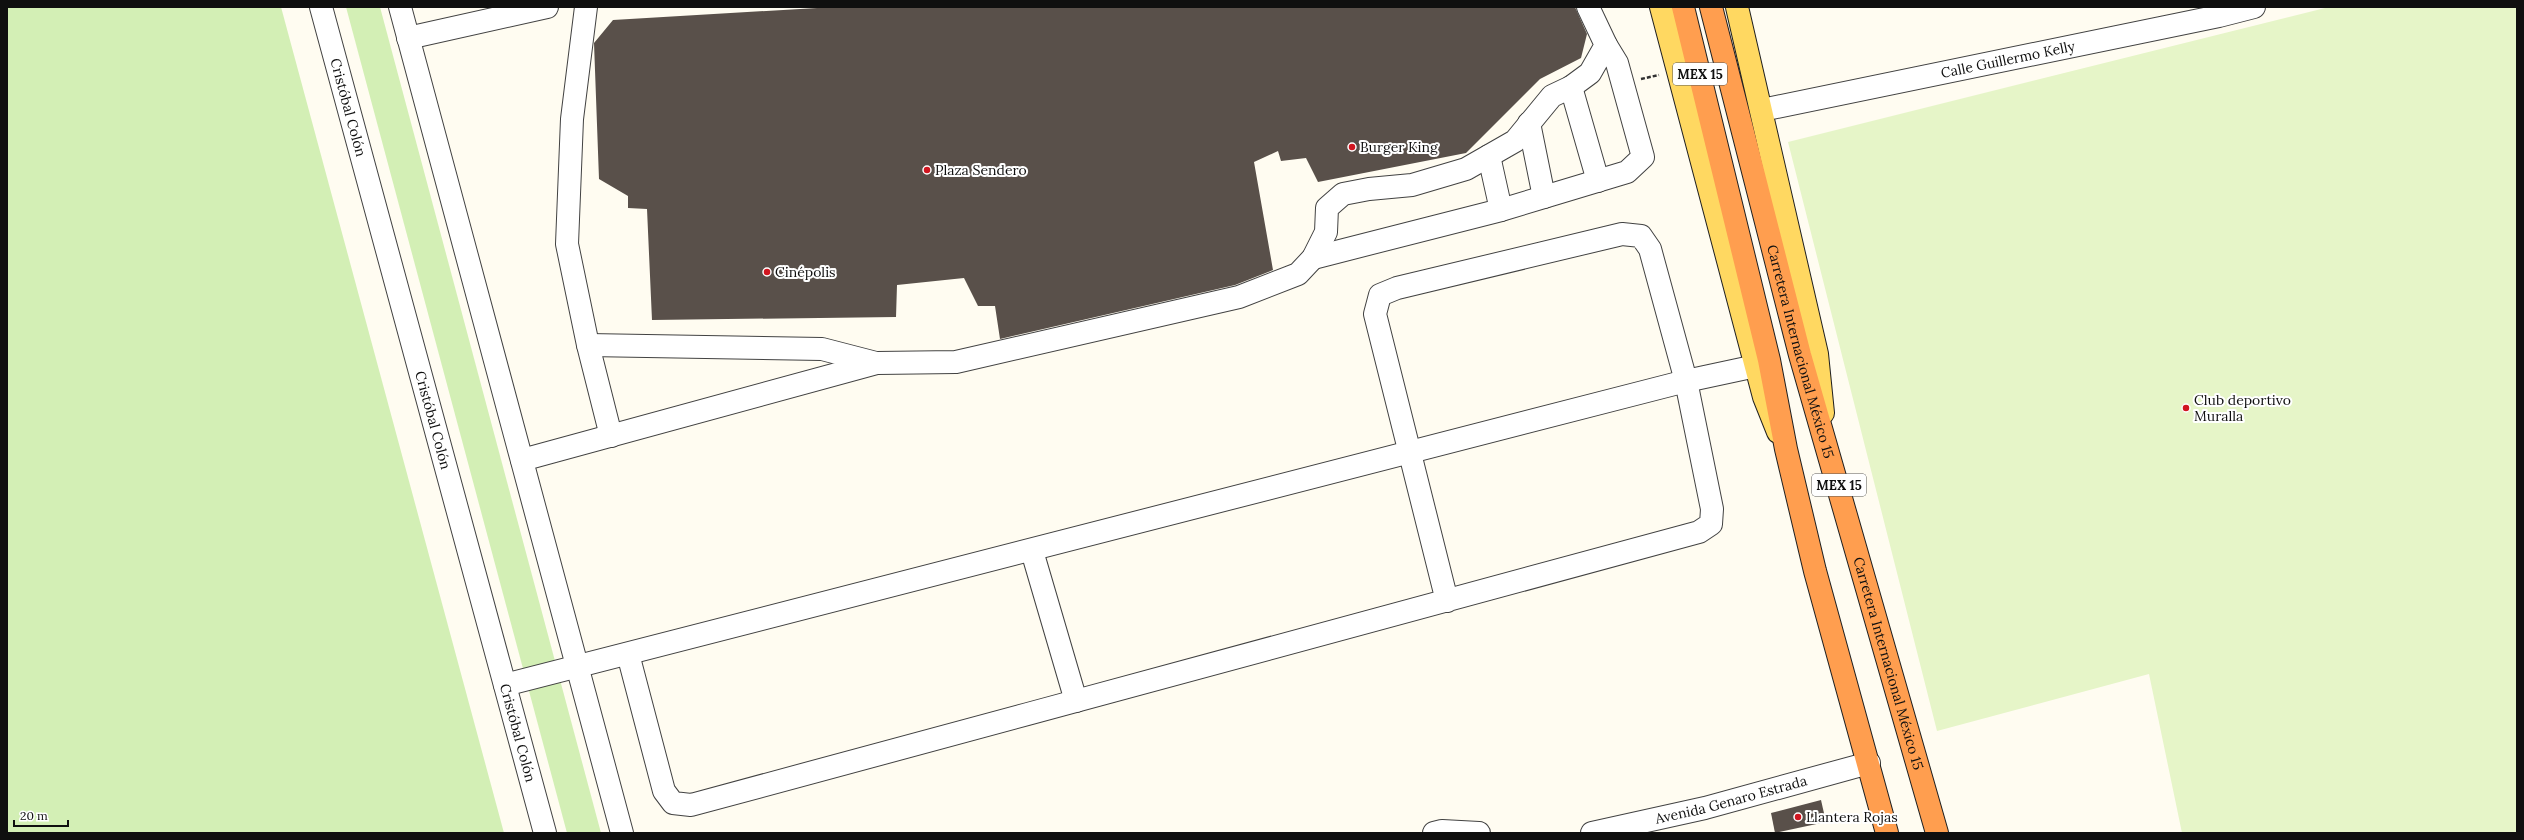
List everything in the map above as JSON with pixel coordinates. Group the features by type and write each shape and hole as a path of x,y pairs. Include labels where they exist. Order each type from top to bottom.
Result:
{"highway":[{"name":"Carretera Internacional México 15","path":"1683,7 1769,360 1786,450 1815,571 1888,833"},
{"name":"Carretera Internacional México 15","path":"1711,7 1742,136 1800,355 1937,833"}],"main road":[{"path":"1661,7 1764,397 1786,450"},
{"path":"1737,7 1762,110 1817,354 1825,438"}],"street":[{"name":"Cristóbal Colón","path":"320,7 545,833"},
{"path":"400,7 622,833"},
{"path":"408,38 548,7"},
{"path":"586,7 572,119 567,244 588,346 611,436"},
{"path":"1313,258 1501,210 1627,172 1643,157 1617,63 1606,45 1588,7"},
{"name":"Calle Guillermo Kelly","path":"1762,110 2218,12 2254,7"},
{"path":"522,460 877,363 956,362 1239,297 1298,274 1313,258 1326,232 1327,208 1343,194 1369,189 1412,185 1466,169 1515,142 1552,96 1571,87 1590,73 1606,45"},
{"path":"1571,87 1598,181"},
{"path":"1529,123 1544,197"},
{"path":"1489,156 1501,210"},
{"path":"628,654 664,792 674,803 691,805 1447,601 1699,532 1711,524 1712,509 1686,381 1650,249 1641,236 1622,234 1397,288 1380,295 1375,314 1447,601"},
{"path":"588,346 822,349 877,363"},
{"path":"505,685 1686,381 1756,366"},
{"path":"1032,550 1076,701"},
{"name":"Avenida Genaro Estrada","path":"1592,833 1705,808 1869,763"},
{"path":"1434,833 1442,831 1479,833"}],"path":[{"path":"1622,83 1678,71"}],"green space":[{"path":"7,7 281,7 504,833 7,833"},
{"path":"346,7 380,7 601,833 567,833"},
{"name":"Club deportivo Muralla","path":"2329,7 2517,7 2517,833 2182,833 2149,674 1937,731 1788,142"}],"building":[{"name":"Plaza Sendero","path":"834,7 1575,7 1587,34 1581,58 1540,79 1466,153 1318,182 1306,158 1281,161 1278,151 1254,162 1273,270 1235,285 1000,339 995,306 978,306 964,278 897,285 896,317 652,320 647,209 628,208 628,196 599,179 594,43 613,20"},
{"name":"Llantera Rojas","path":"1821,800 1826,822 1775,833 1771,813"}],"place":[{"name":"Burger King","path":"1352,147"},
{"name":"Plaza Sendero","path":"927,170"},
{"name":"Cinépolis","path":"767,272"},
{"name":"Club deportivo Muralla","path":"2186,408"},
{"name":"Llantera Rojas","path":"1798,817"}]}
